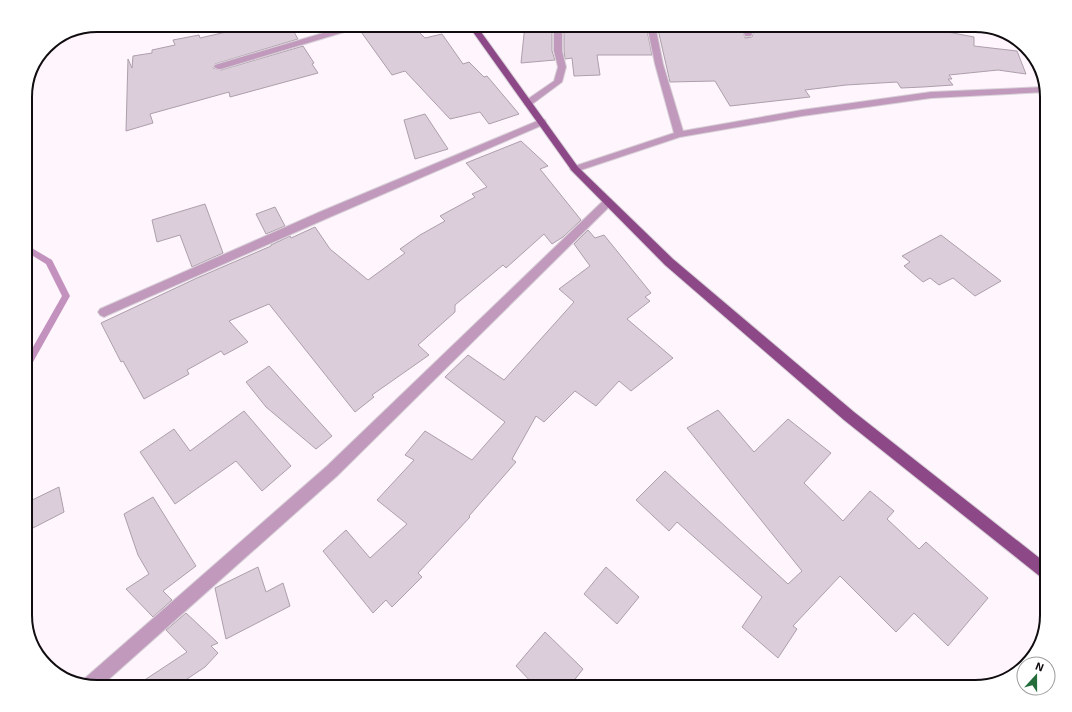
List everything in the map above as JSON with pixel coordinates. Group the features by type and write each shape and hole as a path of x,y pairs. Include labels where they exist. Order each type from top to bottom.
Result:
{"main road":[{"path":"477,32 575,169 669,262 849,416 1040,567"}],"street":[{"path":"218,67 335,32"},
{"path":"528,103 558,82 562,67 558,51 558,32"},
{"path":"652,32 659,64 679,134"},
{"path":"575,169 679,134 802,113 931,95 1039,90"},
{"path":"104,312 326,214 542,122"},
{"path":"96,680 332,471 608,202"}],"building":[{"path":"226,32 294,32 298,39 215,64 213,68 221,70 303,46 314,63 312,64 318,73 230,97 229,92 150,114 153,123 126,131 128,59 132,68 133,56 152,53 152,50 175,45 173,40 199,35 200,38"},
{"path":"361,32 419,32 425,38 442,34 463,64 469,62 484,77 487,76 519,114 489,124 480,112 450,119 405,71 392,75"},
{"path":"524,32 552,32 552,51 555,60 521,63"},
{"path":"564,32 647,32 652,55 597,55 600,75 574,76 572,58 565,59"},
{"path":"659,32 743,32 745,38 752,37 753,32 948,32 974,37 974,46 1017,51 1026,74 998,70 949,75 952,79 948,79 953,85 923,87 901,88 897,82 846,85 805,90 810,97 730,106 715,81 670,82"},
{"path":"425,114 448,149 415,159 404,120"},
{"path":"521,141 548,166 540,169 581,220 563,237 552,244 544,234 506,268 503,265 455,305 455,312 418,345 429,355 372,395 374,397 355,412 269,304 229,321 248,342 224,355 221,351 187,370 189,374 144,399 123,361 121,362 101,323 290,236 291,238 315,227 330,249 368,280 405,253 400,249 420,235 445,221 440,216 475,197 472,194 487,187 466,163"},
{"path":"205,204 223,253 192,267 180,235 157,242 152,220"},
{"path":"275,207 285,226 266,234 256,214"},
{"path":"588,230 595,238 604,235 651,293 645,297 650,301 627,319 673,358 631,391 619,381 596,406 575,391 544,422 536,416 512,459 516,462 469,516 470,517 418,573 422,577 392,607 386,600 373,613 323,551 346,530 370,558 407,524 377,500 414,460 405,455 425,431 472,460 505,422 445,377 468,355 504,380 574,302 559,289 590,266 574,244"},
{"path":"941,235 1001,281 975,296 953,278 939,285 930,278 923,282 904,266 910,262 902,256"},
{"path":"269,366 332,436 316,449 266,407 246,382"},
{"path":"718,410 754,452 788,419 831,453 804,483 843,521 870,491 894,511 887,519 919,549 926,542 988,598 948,646 914,613 896,632 840,576 793,626 797,629 778,658 742,627 762,597 677,522 669,531 636,500 665,471 788,584 802,571 687,428"},
{"path":"244,411 291,466 262,491 236,461 175,504 140,452 174,429 190,451"},
{"path":"59,487 64,512 33,528 32,500"},
{"path":"153,497 196,566 163,591 172,600 153,617 126,589 149,574 138,555 124,514"},
{"path":"258,567 266,592 283,583 290,606 226,639 215,588"},
{"path":"606,567 639,597 617,624 584,594"},
{"path":"186,613 218,643 211,646 218,653 205,667 186,680 145,680 187,652 166,630"},
{"path":"545,632 583,669 574,680 529,680 516,666"}],"waterway":[{"path":"32,251 49,262 66,296 32,357"}]}
